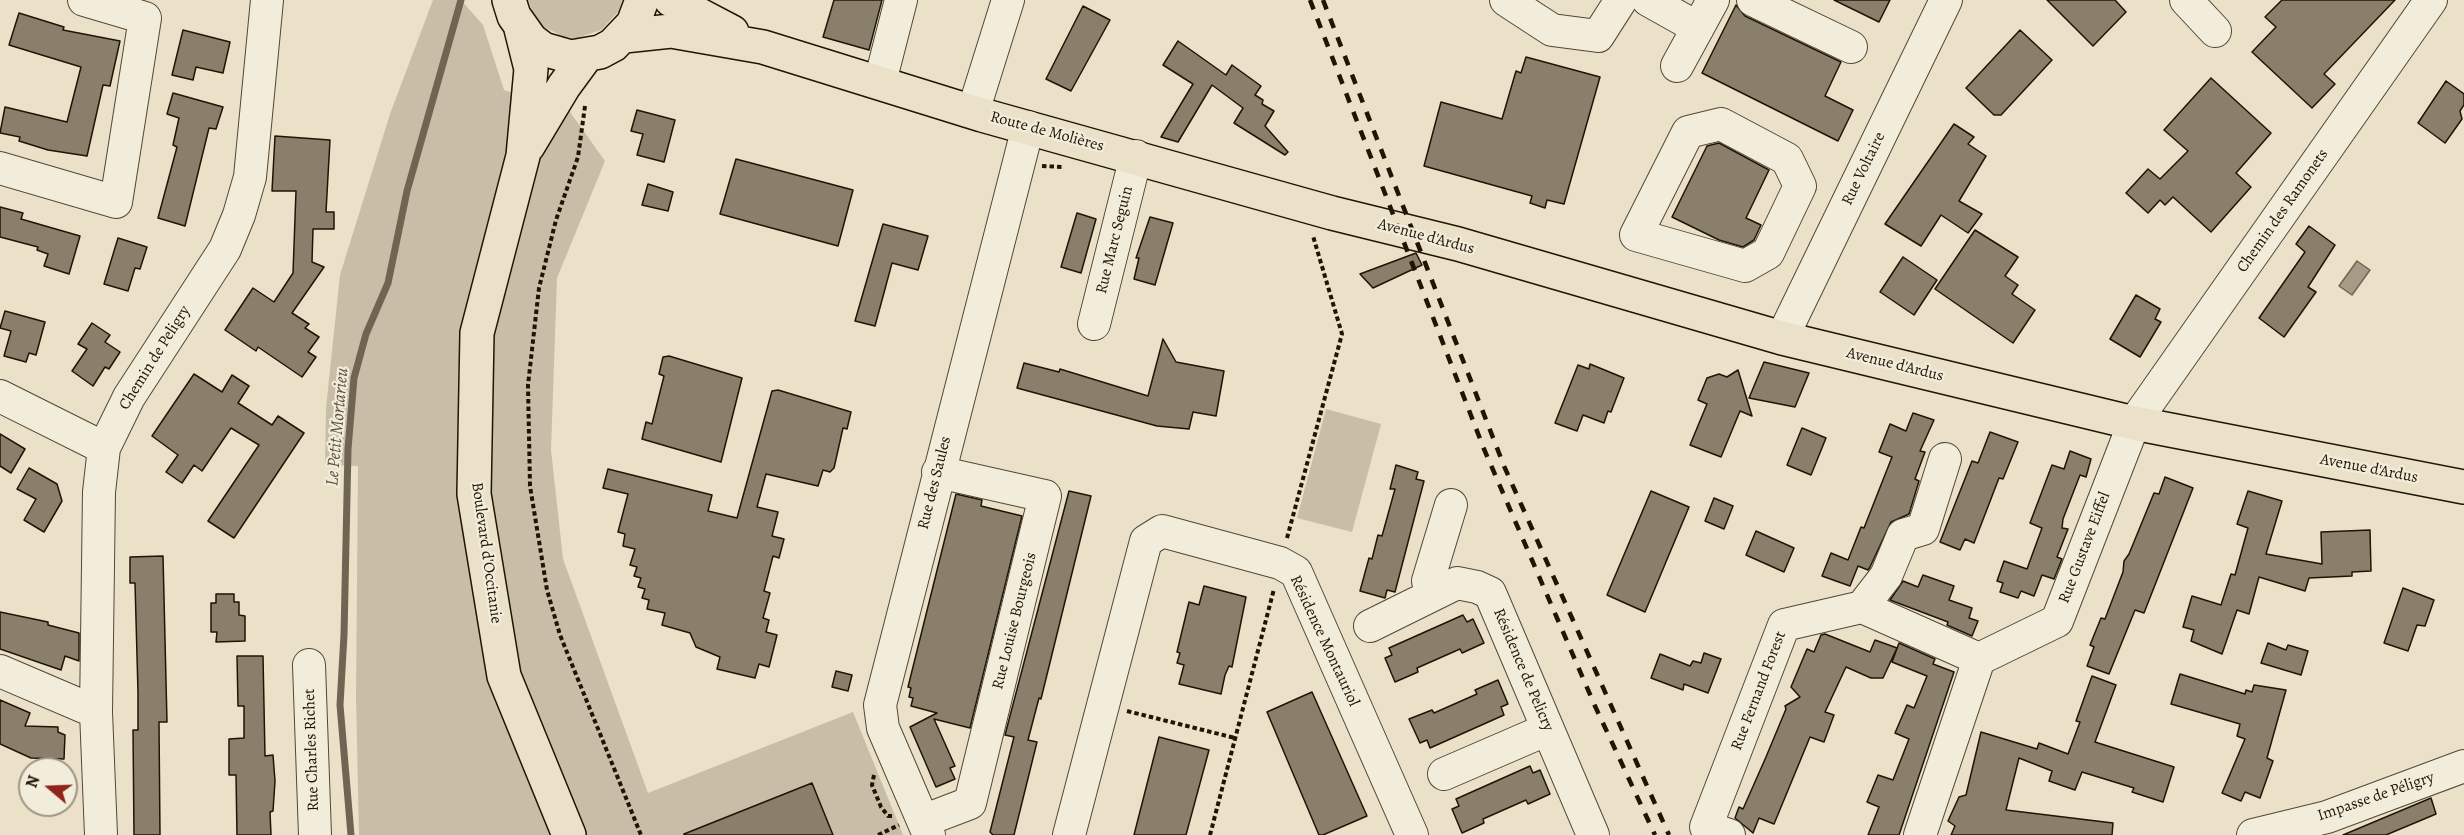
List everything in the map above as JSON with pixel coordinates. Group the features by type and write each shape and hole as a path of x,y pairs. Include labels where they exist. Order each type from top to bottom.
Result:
{"main road":[{"path":"511,11 543,48 571,57 586,56 600,52 624,36 640,11 642,0"},
{"name":"Route de Molières","path":"671,0 763,47"},
{"name":"Boulevard d'Occitanie","path":"511,11 531,69 523,156 477,333 474,494 504,676 568,835"},
{"name":"Route de Molières","path":"624,36 671,31 763,47 974,112 1319,208"},
{"name":"Boulevard d'Occitanie","path":"523,156 564,86 586,56"},
{"name":"Avenue d'Ardus","path":"1319,208 1458,244 1782,338 2134,423 2464,487"}],"street":[{"path":"0,168 116,202 145,18 84,0"},
{"name":"Chemin de Peligry","path":"101,835 96,712 99,492 104,448 129,397 225,249 239,215 250,177 267,0"},
{"path":"880,82 901,0"},
{"path":"974,112 1008,0"},
{"path":"1506,0 1552,30 1598,36 1621,0"},
{"path":"1648,0 1698,28"},
{"path":"1677,66 1713,0"},
{"path":"1753,0 1851,47"},
{"name":"Rue Voltaire","path":"1782,338 1946,0"},
{"path":"2186,0 2215,30"},
{"name":"Chemin des Ramonets","path":"2134,423 2431,0"},
{"path":"1721,124 1787,159 1800,186 1782,225 1768,253 1745,266 1636,235 1688,132 1721,124"},
{"name":"Rue des Saules","path":"917,827 883,728 880,705 1028,127"},
{"name":"Rue Marc Seguin","path":"1094,324 1136,156"},
{"path":"1782,225 1826,246"},
{"path":"0,396 104,448"},
{"name":"Rue Gustave Eiffel","path":"1979,659 2057,621 2134,423"},
{"path":"1920,835 1979,659 1862,607 1886,576 1903,535 1923,529 1945,459"},
{"name":"Rue Louise Bourgeois","path":"917,827 970,803 1045,496 938,472"},
{"path":"1433,595 1428,580 1451,505"},
{"name":"Résidence Montauriol","path":"1070,835 1146,541 1162,531 1280,563 1296,572 1412,835"},
{"name":"Résidence de Pelicry","path":"1370,626 1457,583 1477,587 1490,593 1593,835"},
{"name":"Rue Fernand Forest","path":"1729,835 1706,827 1784,625 1862,607"},
{"name":"Rue Charles Richet","path":"309,665 315,835"},
{"path":"0,671 96,712"},
{"path":"1444,774 1548,729"},
{"name":"Impasse de Péligry","path":"2253,835 2326,817 2464,766"}],"path":[{"path":"587,97 578,157 556,220 539,288 528,385 530,486 548,590 560,635 641,835"},
{"path":"1210,835 1342,334 1319,208"},
{"path":"1103,705 1235,738"},
{"path":"878,835 917,827"}],"shaded area":[{"path":"433,0 461,0 483,25 504,90 570,112 605,161 557,278 551,450 563,559 648,793 853,712 903,835 359,835 356,697 358,466 325,465 326,408 340,275 390,114"},
{"path":"528,0 622,0 618,12 601,30 577,38 564,37 542,26 534,16"},
{"path":"2357,261 2370,270 2352,295 2339,286"},
{"path":"1326,409 1381,424 1352,532 1297,518"}],"building":[{"path":"834,0 882,0 869,50 823,37"},
{"path":"1834,0 1890,0 1879,22"},
{"path":"2047,0 2115,0 2126,12 2093,46"},
{"path":"2282,0 2395,0 2324,74 2335,84 2312,108 2252,52 2276,27 2265,17"},
{"path":"1736,5 1745,16 1841,62 1825,96 1853,110 1838,141 1702,73"},
{"path":"1083,6 1110,20 1071,91 1046,79"},
{"path":"19,13 64,27 63,30 120,41 110,86 103,85 87,156 48,150 19,141 20,137 0,133 5,107 67,122 81,67 9,45"},
{"path":"183,30 230,42 223,73 196,67 193,80 172,75"},
{"path":"2020,30 2052,60 2001,115 1994,115 1966,88"},
{"path":"1178,41 1226,75 1232,65 1261,86 1255,95 1263,100 1262,104 1274,111 1265,126 1288,152 1285,155 1234,123 1243,108 1212,85 1178,142 1161,137 1193,84 1163,65"},
{"path":"1526,57 1600,77 1564,204 1547,200 1545,208 1530,203 1532,196 1424,166 1441,102 1502,119 1516,71 1521,73"},
{"path":"2211,78 2271,133 2236,173 2251,187 2211,232 2173,197 2165,205 2160,200 2148,213 2126,193 2148,169 2160,179 2188,151 2164,130"},
{"path":"2446,81 2464,94 2464,105 2460,111 2462,119 2445,143 2418,123"},
{"path":"173,93 223,107 216,129 209,128 185,226 158,218 177,147 173,145 179,118 167,114"},
{"path":"637,110 675,120 664,162 637,155 643,134 631,131"},
{"path":"1954,124 1974,137 1968,144 1986,156 1959,201 1982,214 1968,233 1941,215 1921,246 1885,224"},
{"path":"275,136 330,140 326,212 334,212 334,229 313,229 312,262 324,267 292,313 309,324 305,328 319,337 308,352 316,357 302,377 258,347 256,351 225,330 253,288 274,302 293,273 296,191 272,191"},
{"path":"1719,143 1769,170 1746,218 1761,225 1754,240 1743,247 1719,240 1672,217 1707,146"},
{"path":"736,159 853,190 838,246 720,214"},
{"path":"648,184 673,192 668,211 642,205"},
{"path":"0,207 23,213 21,219 80,236 69,274 44,266 48,254 37,250 38,247 0,237"},
{"path":"1077,213 1096,219 1081,273 1061,267"},
{"path":"1150,217 1173,223 1155,285 1134,279 1139,258 1136,258"},
{"path":"883,224 928,236 918,270 892,263 875,326 855,321"},
{"path":"2309,226 2335,245 2308,287 2316,292 2284,337 2259,318 2305,252 2296,244"},
{"path":"1975,230 2018,257 2005,276 2018,285 2012,294 2035,310 2013,343 1935,289"},
{"path":"118,238 147,247 140,269 135,268 128,291 104,284"},
{"path":"1416,253 1422,265 1373,288 1360,274"},
{"path":"1903,257 1937,280 1914,315 1880,292"},
{"path":"2136,295 2160,309 2155,319 2161,322 2140,357 2110,339"},
{"path":"5,311 45,322 36,355 29,353 26,362 4,356 11,331 0,328"},
{"path":"92,323 110,335 105,342 120,352 109,369 105,367 93,386 72,371 87,349 78,344"},
{"path":"1163,339 1176,362 1224,371 1216,416 1193,412 1189,429 1157,426 1017,388 1024,363 1059,372 1060,369 1148,396"},
{"path":"669,356 742,378 721,462 642,439 646,422 652,424 664,376 659,374 663,357"},
{"path":"1764,362 1809,373 1795,407 1749,398"},
{"path":"1590,364 1624,378 1611,412 1608,411 1604,423 1583,415 1577,431 1555,423 1578,365 1589,369"},
{"path":"1738,370 1752,416 1740,411 1721,457 1690,445 1707,404 1698,400 1707,378 1719,374 1727,377"},
{"path":"194,374 222,392 232,375 249,386 238,403 272,425 278,416 304,433 234,538 208,521 259,445 231,428 202,471 194,465 182,483 166,472 178,455 152,436"},
{"path":"778,390 851,412 847,429 843,428 834,468 830,472 823,470 818,486 766,474 757,507 778,512 772,536 784,539 779,558 773,556 764,591 770,593 763,618 769,620 766,632 777,635 769,667 759,664 755,678 717,669 720,657 696,647 690,633 662,625 665,613 647,609 649,600 642,598 645,589 638,587 641,578 634,576 637,567 630,565 635,549 623,546 625,534 618,532 628,494 603,488 608,469 712,495 708,511 737,518 772,391"},
{"path":"1913,413 1934,420 1920,451 1925,452 1915,479 1919,481 1909,514 1891,522 1870,567 1868,570 1858,566 1850,586 1822,576 1831,553 1848,560 1861,527 1864,528 1892,457 1879,452 1890,424 1906,431"},
{"path":"1802,428 1826,438 1811,475 1787,465"},
{"path":"1990,432 2018,442 2003,479 1999,478 1974,543 1965,539 1960,550 1940,542 1972,461 1978,463"},
{"path":"0,434 25,449 11,473 0,466"},
{"path":"2070,451 2091,459 2086,477 2080,475 2063,519 2062,528 2068,529 2057,557 2062,559 2054,579 2042,575 2034,596 2021,591 2018,598 2000,592 2003,583 1997,581 2004,561 2027,569 2042,528 2030,523 2052,465 2064,469"},
{"path":"1396,465 1418,472 1416,479 1424,481 1395,592 1387,590 1385,598 1360,591 1378,535 1382,536 1395,489 1390,489"},
{"path":"29,468 57,484 62,501 44,532 24,520 36,499 17,489"},
{"path":"2165,477 2193,488 2144,613 2135,610 2109,674 2087,666 2094,647 2090,645 2101,618 2105,619 2123,572 2124,561 2154,493 2159,494"},
{"path":"1069,491 1091,496 1041,699 1039,698 1028,740 1037,742 1014,835 993,835 990,832 1014,737 1005,735"},
{"path":"1651,491 1689,507 1645,612 1607,595"},
{"path":"2248,491 2282,501 2266,554 2322,564 2321,532 2370,530 2371,571 2352,572 2352,576 2309,578 2305,591 2259,577 2249,614 2237,610 2222,654 2191,641 2194,630 2183,627 2192,596 2221,605 2231,574 2235,575 2248,528 2237,524"},
{"path":"956,494 982,500 981,506 1022,516 970,728 934,719 955,766 950,768 955,779 936,787 910,727 937,713 911,706 913,698 909,697 911,688 908,687"},
{"path":"1714,498 1733,506 1724,529 1705,521"},
{"path":"1756,531 1794,548 1784,572 1746,555"},
{"path":"163,556 167,722 159,722 160,835 134,835 133,730 138,730 138,692 135,583 130,583 130,557"},
{"path":"1923,575 1954,586 1949,600 1972,608 1969,618 1978,621 1972,636 1947,625 1948,622 1890,600 1903,581 1918,587"},
{"path":"1204,586 1246,597 1232,667 1229,666 1225,675 1221,694 1179,684 1184,665 1177,663 1180,653 1177,652 1189,602 1199,605"},
{"path":"2403,588 2434,600 2425,626 2417,625 2408,651 2384,643"},
{"path":"216,594 234,594 234,602 239,602 239,615 245,616 245,641 216,642 217,632 211,632 211,603 216,603"},
{"path":"0,612 48,622 48,625 79,633 79,661 65,656 61,670 0,649"},
{"path":"1463,615 1467,622 1473,619 1484,643 1462,653 1460,649 1417,668 1418,672 1395,682 1385,658 1392,655 1389,648"},
{"path":"1825,634 1870,652 1875,640 1897,648 1883,678 1871,678 1846,667 1825,712 1834,715 1824,742 1810,737 1774,824 1759,818 1753,833 1735,818 1739,807 1743,809 1786,709 1785,706 1800,697 1791,687 1807,649 1814,652 1821,635"},
{"path":"1899,643 1935,659 1933,664 1954,672 1899,835 1868,835 1879,807 1867,802 1878,775 1893,780 1909,739 1895,733 1907,705 1914,708 1927,676 1892,662"},
{"path":"2268,643 2286,650 2288,645 2308,651 2301,675 2261,663"},
{"path":"1704,653 1721,659 1708,693 1684,684 1683,690 1651,678 1660,654 1690,666 1693,661 1701,663"},
{"path":"237,656 263,656 265,756 273,755 275,781 273,811 270,812 271,835 237,835 236,775 229,775 229,739 244,738 244,706 238,706"},
{"path":"836,671 852,675 848,691 832,687"},
{"path":"2180,674 2245,694 2246,690 2252,692 2254,685 2286,690 2267,758 2273,761 2260,798 2245,792 2241,801 2222,793 2245,739 2237,736 2240,724 2171,704"},
{"path":"2092,676 2116,685 2095,742 2174,767 2163,802 2132,792 2134,788 2082,772 2075,790 2049,781 2052,771 2019,758 2006,810 2113,823 2112,835 1951,835 1955,826 1948,821 1959,797 1966,795 1981,732 2037,749 2039,743 2068,754 2080,722 2076,721"},
{"path":"1498,680 1508,704 1501,707 1504,715 1430,748 1427,740 1420,743 1409,719 1432,710 1434,713 1477,694 1475,690"},
{"path":"1312,692 1367,816 1323,835 1319,835 1267,712"},
{"path":"0,700 30,713 25,726 58,727 58,732 65,735 64,757 29,757 0,744"},
{"path":"1159,737 1209,750 1186,835 1134,835"},
{"path":"1530,766 1533,773 1540,770 1550,794 1528,804 1526,800 1483,819 1484,823 1462,833 1452,809 1459,806 1456,799"},
{"path":"812,783 833,835 684,835 684,834"},
{"path":"2431,798 2436,814 2386,835 2343,835"}],"waterway":[{"name":"Le Petit Mortarieu","path":"351,835 340,705 344,635 348,449 354,378 366,334 388,283 407,191 461,0"}],"railway":[{"path":"1310,0 1484,449 1595,706 1655,835"},
{"path":"1323,0 1504,466 1669,835"}]}
